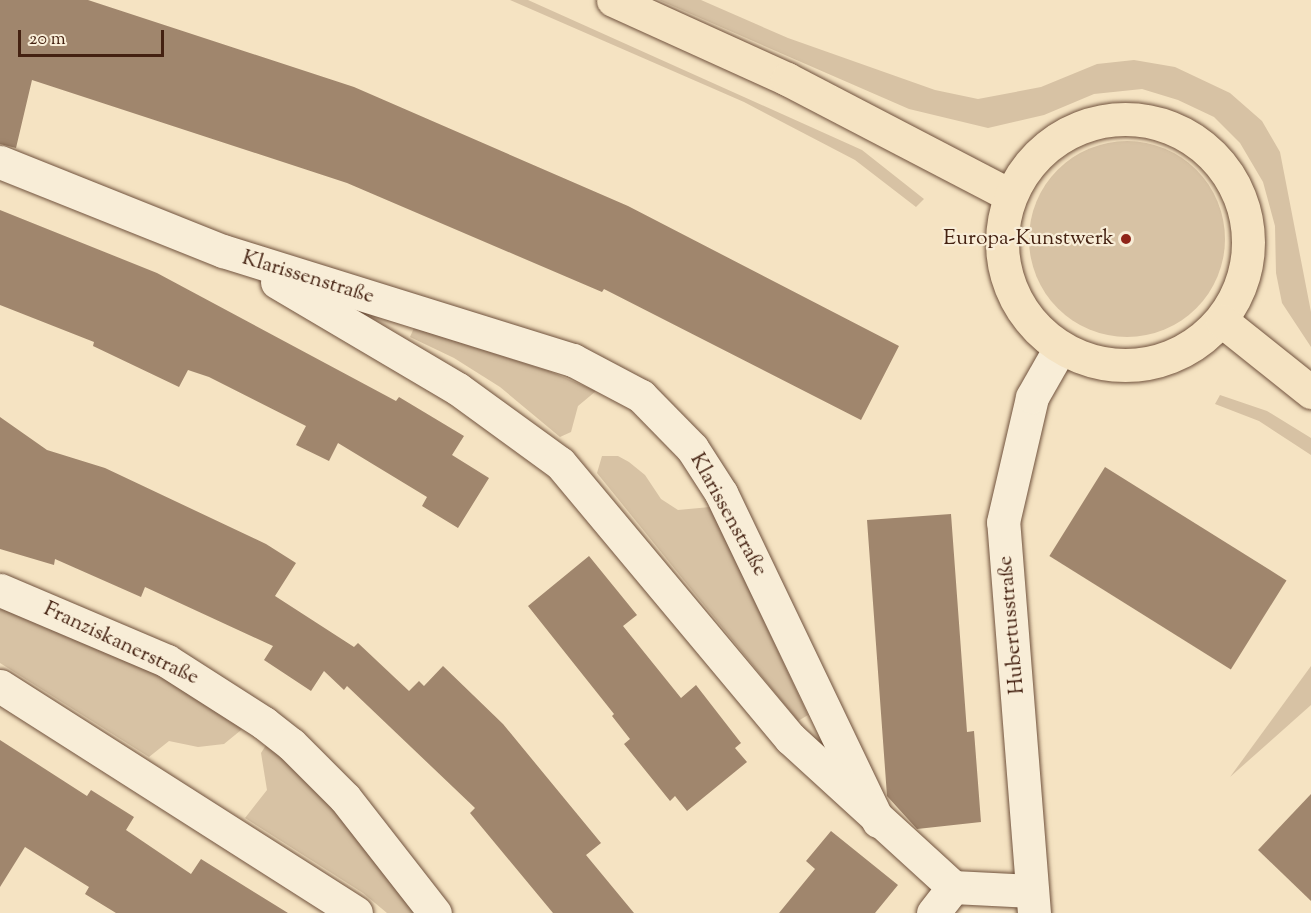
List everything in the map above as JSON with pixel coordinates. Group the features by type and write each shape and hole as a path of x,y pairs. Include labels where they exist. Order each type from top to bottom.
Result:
{"main road":[{"path":"613,0 787,79 1010,195"},
{"path":"1107,118 1149,119 1189,135 1221,162 1242,200 1250,242 1242,284 1222,321 1195,345 1164,360 1128,366 1093,362 1060,348 1034,326 1014,297 1003,252 1002,229 1010,195 1032,159 1066,132 1107,118"},
{"path":"1222,321 1311,392"}],"street":[{"name":"Klarissenstraße","path":"0,162 223,252 573,360 641,396 692,448 713,478 878,821"},
{"name":"Klarissenstraße","path":"223,252 414,361 511,425 560,463 790,738 878,821 953,887"},
{"name":"Hubertusstraße","path":"1033,902 1003,522 1032,397 1060,348"},
{"name":"Franziskanerstraße","path":"0,590 166,661 264,723 291,744 345,798 435,913"},
{"path":"0,686 356,913"},
{"path":"933,913 953,887 1033,902"}],"shaded area":[{"path":"510,0 528,0 862,150 924,199 916,207 855,160 744,102"},
{"path":"659,0 701,0 788,38 935,90 978,99 1041,87 1097,64 1134,60 1175,67 1230,93 1262,121 1280,152 1311,312 1311,347 1282,303 1276,273 1275,226 1263,182 1240,143 1214,117 1178,100 1142,89 1094,94 1044,115 988,128 909,109"},
{"path":"1117,141 1137,141 1173,152 1182,157 1203,177 1218,201 1225,229 1225,249 1218,277 1209,294 1189,315 1165,330 1137,337 1117,337 1089,330 1072,321 1045,294 1033,267 1029,249 1029,229 1036,201 1045,184 1072,157 1099,145"},
{"path":"414,328 549,371 596,391 578,406 571,432 560,437 500,387 454,358 410,337"},
{"path":"1220,395 1267,411 1311,438 1311,455 1259,421 1215,404"},
{"path":"602,456 618,456 629,462 645,475 661,499 678,510 710,507 808,715 798,721 597,473"},
{"path":"0,605 152,668 246,726 224,744 198,747 169,741 149,757 0,663"},
{"path":"1311,666 1311,705 1230,777"},
{"path":"268,742 320,792 417,913 387,913 363,893 245,818 267,790 261,753"}],"building":[{"path":"0,0 88,0 354,87 628,206 899,346 861,420 604,289 602,292 347,183 32,80 16,148 0,144"},
{"path":"0,210 157,273 396,401 399,397 464,436 452,455 489,478 458,528 422,506 427,497 338,443 329,461 296,445 306,426 209,377 188,370 179,387 93,346 94,342 0,305"},
{"path":"0,417 47,450 105,468 266,544 296,563 275,596 354,647 358,643 409,691 419,681 424,686 443,666 503,724 601,843 586,855 634,913 553,913 470,813 475,808 347,686 344,690 324,671 311,691 264,660 273,646 145,587 141,597 55,559 54,565 0,549"},
{"path":"1105,467 1286,580 1231,669 1049,556"},
{"path":"951,514 967,732 974,731 981,822 917,829 887,796 867,520"},
{"path":"589,556 637,615 623,626 681,698 696,685 741,743 735,748 747,762 687,811 675,796 670,801 624,744 630,739 612,716 614,714 528,606"},
{"path":"0,740 87,796 91,790 134,817 126,830 191,874 201,859 288,913 116,913 85,894 89,887 25,847 0,887"},
{"path":"1311,794 1311,901 1258,850"},
{"path":"831,831 898,885 875,913 779,913 815,869 806,861"}],"place":[{"name":"Europa-Kunstwerk","path":"1126,239"}]}
